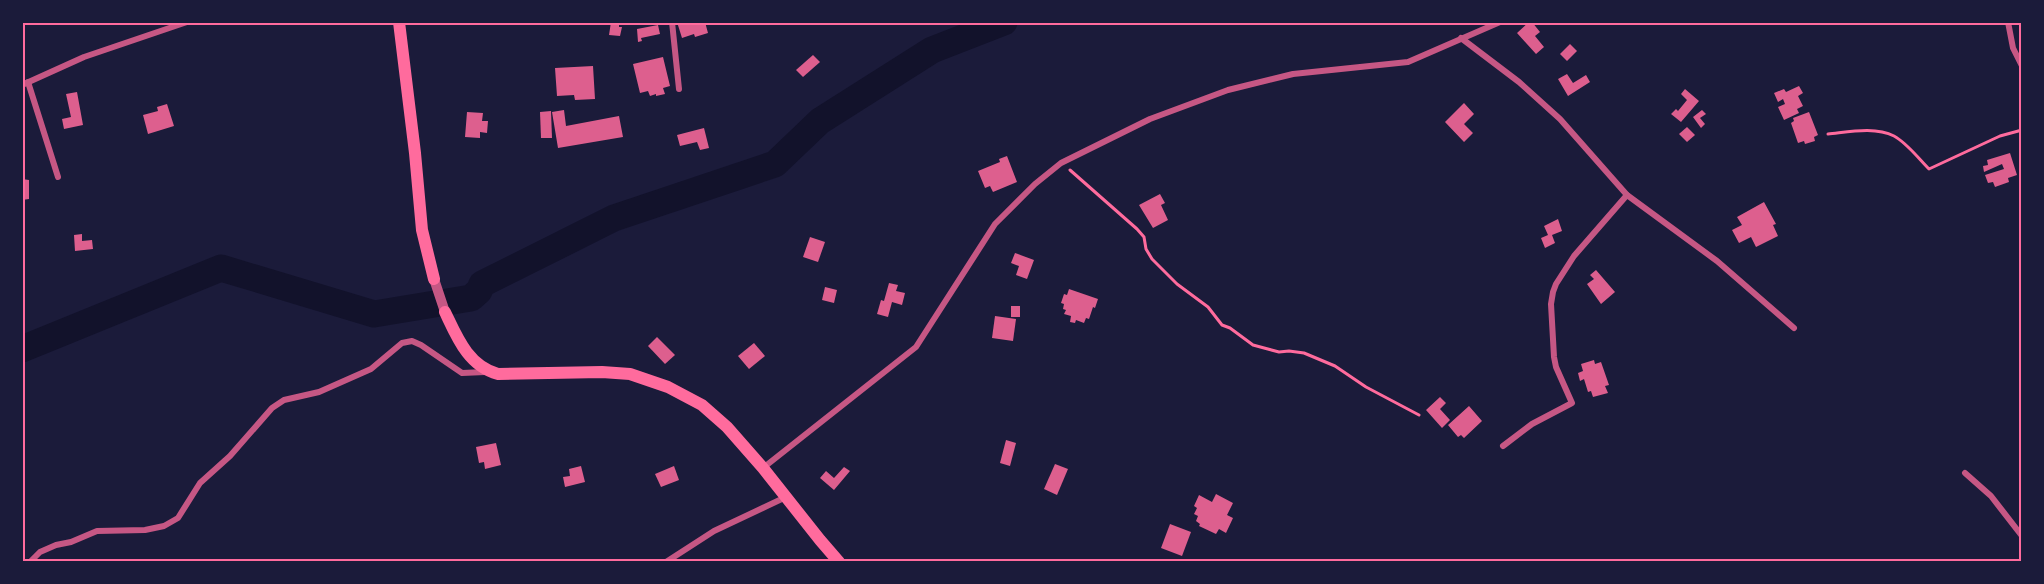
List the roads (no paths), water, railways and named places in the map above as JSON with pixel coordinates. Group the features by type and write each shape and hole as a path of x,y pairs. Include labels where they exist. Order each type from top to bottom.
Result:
{"main road":[{"path":"399,22 422,230 434,279"},
{"path":"445,312 467,352 478,366 489,372 498,374 602,372 630,374 669,387 702,405 727,427 840,561"}],"street":[{"path":"58,177 25,84 84,57 175,24 187,22"},
{"path":"672,22 679,89"},
{"path":"763,468 916,347 995,224 1035,184 1062,163 1150,119 1228,90 1293,74 1408,62 1500,22"},
{"path":"2008,22 2013,48 2022,66"},
{"path":"1461,38 1519,82 1560,119 1627,195 1717,261 1794,328"},
{"path":"1503,446 1532,424 1572,402 1556,367 1554,357 1551,304 1553,292 1574,256 1627,195"},
{"path":"434,279 445,312"},
{"path":"30,561 40,552 97,531 145,530 164,526 177,518 200,483 230,456 272,408 284,400 319,392 371,369 402,343 412,341 421,345 462,373 489,372"},
{"path":"1965,472 1991,496 2022,536"},
{"path":"666,561 714,531 787,497"}],"waterway":[{"path":"22,349 221,268 374,314 471,298 479,291 482,284 614,218 775,164 820,121 932,50 1004,22"}]}
